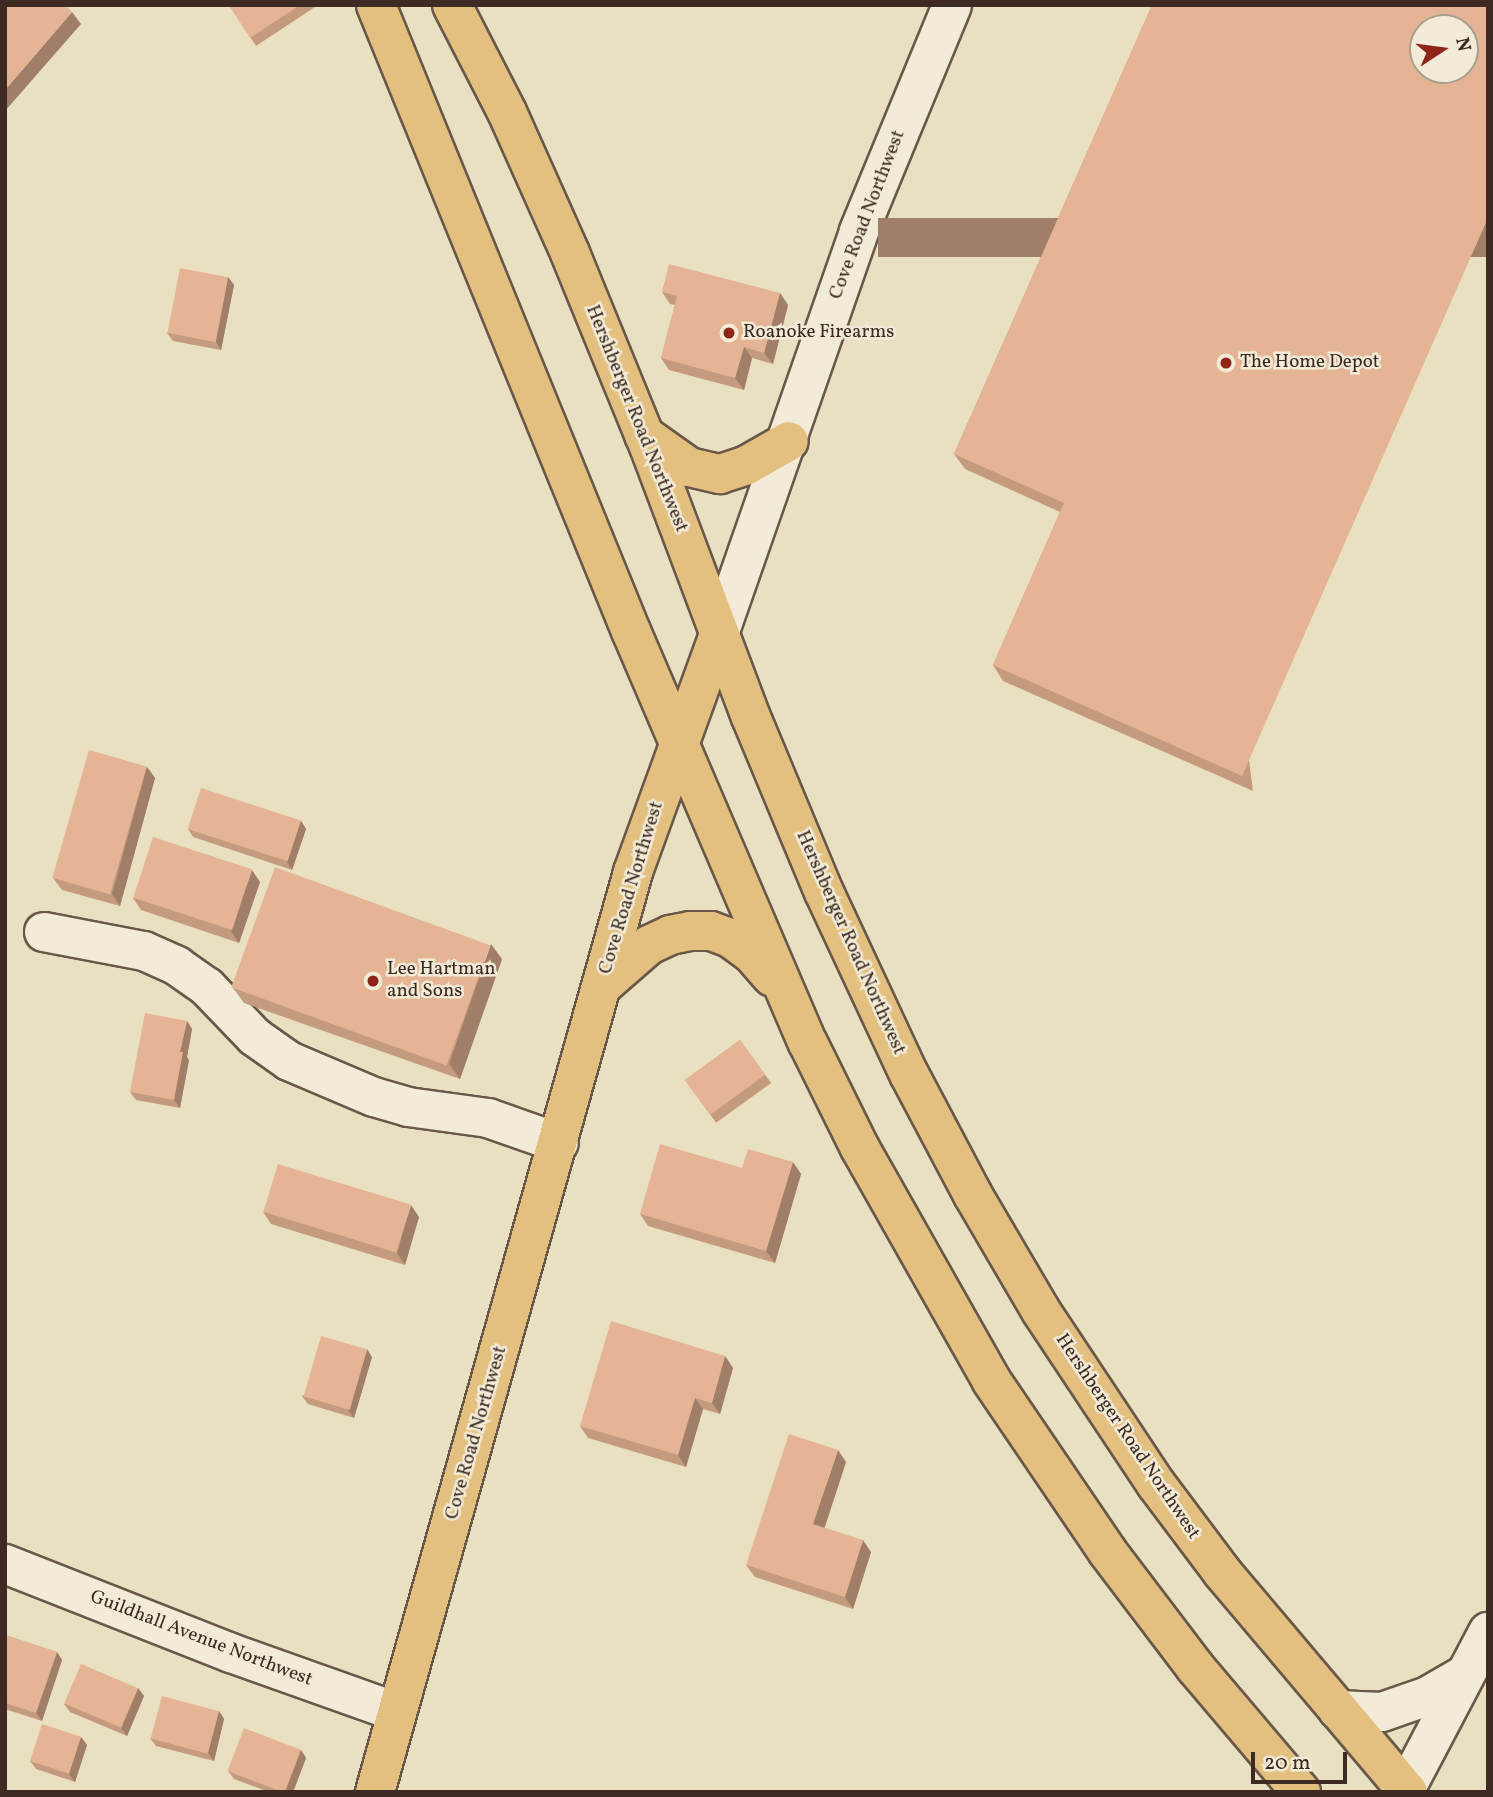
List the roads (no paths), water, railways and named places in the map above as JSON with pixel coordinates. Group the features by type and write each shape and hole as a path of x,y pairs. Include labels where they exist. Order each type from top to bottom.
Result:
{"main road":[{"path":"376,5 680,744 788,997 860,1148 991,1380 1107,1551 1186,1657 1301,1792"},
{"name":"Hershberger Road Northwest","path":"452,5 507,112 570,253 644,435 719,634 824,892 909,1074 973,1195 1041,1311 1156,1484 1222,1572 1405,1791"},
{"path":"644,435 689,467 720,474 747,465 789,440"},
{"name":"Cove Road Northwest","path":"375,1792 634,872 719,634"},
{"path":"602,986 649,945 670,935 711,931 730,938 752,954 788,997"}],"street":[{"name":"Cove Road Northwest","path":"719,634 789,440 859,231 952,5"},
{"path":"44,932 144,951 177,966 207,987 255,1037 289,1061 374,1097 408,1107 488,1118 559,1143"},
{"name":"Guildhall Avenue Northwest","path":"5,1564 231,1653 397,1712"},
{"path":"1405,1791 1488,1632"},
{"path":"1338,1710 1382,1712 1428,1696 1464,1675"}],"place":[{"name":"Roanoke Firearms","path":"729,333"},
{"name":"The Home Depot","path":"1226,363"},
{"name":"Lee Hartman and Sons","path":"373,981"}]}
